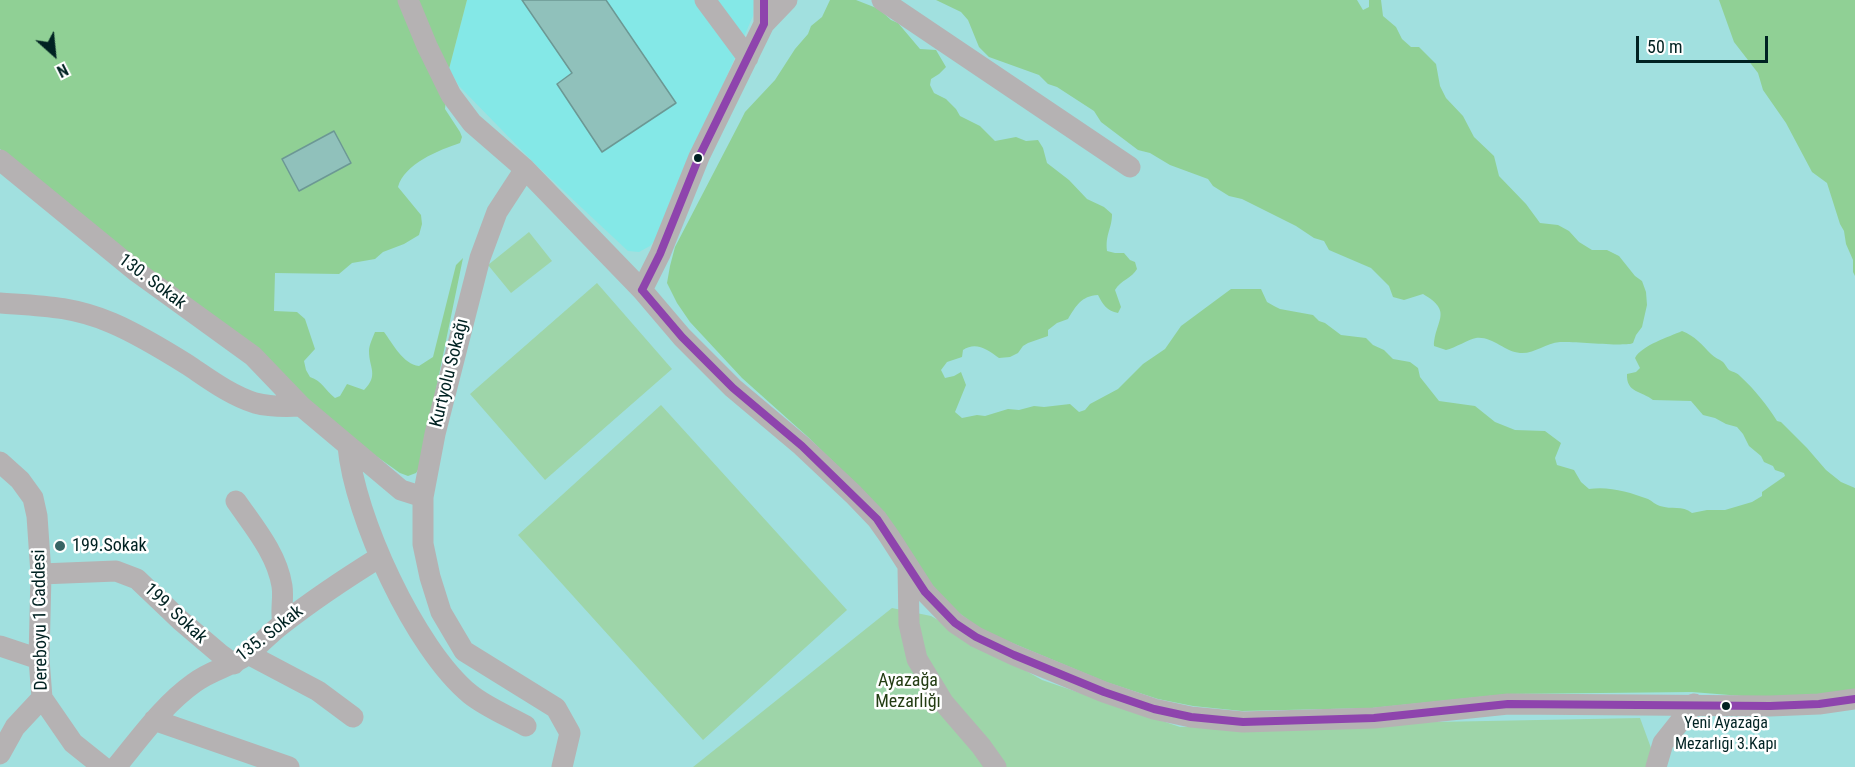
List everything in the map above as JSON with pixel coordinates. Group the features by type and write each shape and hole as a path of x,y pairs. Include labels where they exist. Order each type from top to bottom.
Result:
{"street":[{"path":"408,0 451,95 472,123 525,169 642,290 682,337 734,388 802,446 853,494 876,519 925,592 955,623 975,637 1104,692 1154,709 1191,717 1243,722 1349,720 1508,704 1770,706 1819,704 1855,699"},
{"path":"705,0 748,58"},
{"path":"764,0 764,24"},
{"path":"642,290 660,254 699,157 764,24 787,0"},
{"path":"882,0 1130,167"},
{"name":"130. Sokak","path":"0,160 137,272 253,356 301,406"},
{"name":"Kurtyolu Sokağı","path":"525,169 498,212 480,258 435,434 423,497 423,544 441,612 464,651 556,708 570,733 562,767"},
{"path":"0,303 50,306 82,312 113,323 150,342 219,387 240,397 277,407 301,406 401,490 423,497"},
{"path":"348,446 355,488 380,556 421,632 454,678 471,695 526,726"},
{"name":"Dereboyu 1 Caddesi","path":"0,462 20,480 33,498 37,516 41,574 39,659 42,698 73,743 103,767"},
{"path":"236,501 274,561 282,587 283,623"},
{"name":"135. Sokak","path":"116,767 154,720 193,683 213,670 241,659 283,623 380,556"},
{"path":"908,567 909,624 917,658 943,702 996,767"},
{"name":"199. Sokak","path":"41,574 116,571 137,579 220,654 241,659 318,691 353,717"},
{"path":"0,646 39,659"},
{"path":"0,754 15,728 42,698"},
{"path":"1656,767 1662,743 1694,704"},
{"path":"154,720 289,767"}],"shaded area":[{"path":"467,0 754,0 753,16 656,239 650,246 639,252 628,251 537,166 459,86 449,69"}],"green space":[{"path":"0,0 467,0 449,69 445,109 460,132 462,137 460,143 423,159 407,171 398,187 421,215 422,224 419,235 383,252 375,259 352,263 339,274 275,273 274,311 297,312 305,319 315,349 304,361 306,370 310,377 321,383 335,398 340,396 347,384 364,390 369,385 372,371 369,349 375,332 384,332 408,362 419,366 433,357 456,265 463,258 420,467 416,473 408,476 400,473 352,439 198,309 0,149"},
{"path":"830,0 856,0 879,9 898,23 920,49 936,50 946,67 931,79 930,85 934,93 946,99 960,116 980,126 995,141 1016,137 1026,141 1038,140 1047,163 1069,180 1087,199 1104,207 1112,214 1107,251 1124,253 1135,262 1137,269 1135,272 1115,290 1121,307 1118,313 1106,307 1098,295 1087,297 1080,302 1068,319 1048,330 1048,336 1028,343 1010,357 999,358 986,350 973,346 963,350 962,357 947,362 941,370 945,378 961,372 966,385 955,412 962,418 985,416 1008,409 1019,410 1034,406 1070,404 1079,412 1085,410 1090,404 1118,389 1143,364 1165,349 1181,326 1231,289 1261,289 1267,302 1280,309 1313,315 1341,335 1366,338 1393,359 1410,362 1418,368 1420,377 1439,401 1475,406 1495,422 1515,430 1545,431 1561,443 1555,458 1557,465 1574,470 1581,482 1589,489 1604,488 1626,492 1648,499 1660,506 1684,509 1692,513 1725,510 1752,502 1785,476 1784,473 1764,462 1761,456 1749,446 1737,427 1703,415 1691,401 1653,400 1629,385 1627,374 1636,372 1640,368 1635,358 1638,353 1682,331 1695,338 1729,370 1740,376 1777,421 1781,422 1807,448 1826,470 1841,482 1855,488 1855,690 1817,696 1767,698 1692,692 1508,694 1372,708 1242,711 1193,706 1158,699 1106,682 981,630 945,602 858,486 742,378 690,322 667,283 675,247 745,112 775,80 795,49 808,34 811,26 822,17"},
{"path":"936,0 1357,0 1363,10 1369,7 1369,0 1381,0 1383,16 1396,27 1402,39 1411,47 1419,47 1436,64 1440,86 1446,98 1463,116 1474,137 1494,156 1499,176 1526,204 1540,223 1558,225 1592,250 1607,250 1619,256 1642,281 1647,305 1642,327 1633,343 1628,344 1560,342 1525,353 1514,352 1482,338 1473,339 1446,350 1434,346 1440,312 1432,300 1423,294 1404,300 1393,297 1389,286 1371,268 1329,250 1324,241 1314,238 1296,226 1242,199 1229,196 1213,186 1208,179 1170,165 1150,153 1138,150 1101,122 1094,111 1057,87 1048,84 1039,75 989,57 979,47 968,20 961,12"},
{"path":"1719,0 1855,0 1855,276 1853,260 1827,183 1812,172 1786,123 1763,90 1758,73 1734,42"},
{"path":"529,232 552,261 511,293 488,265"},
{"path":"597,283 672,369 545,480 470,394"},
{"path":"661,405 847,610 703,740 518,535"},
{"name":"Ayazağa Mezarlığı","path":"892,608 931,616 1042,680 1180,727 1640,718 1658,767 693,767"}],"building":[{"path":"522,0 606,0 676,103 602,152 557,84 572,73"},
{"path":"334,131 351,163 299,191 282,159"}],"transit line":[{"path":"642,290 660,254 699,157 764,24 764,0"},
{"path":"642,290 682,337 733,388 802,446 877,519 925,592 955,623 976,637 1014,655 1104,692 1154,709 1191,717 1243,722 1374,718 1508,704 1770,706 1819,704 1855,699"}],"place":[{"name":"199.Sokak","path":"60,546"},
{"name":"Yeni Ayazağa Mezarlığı 3.Kapı","path":"1726,706"}]}
